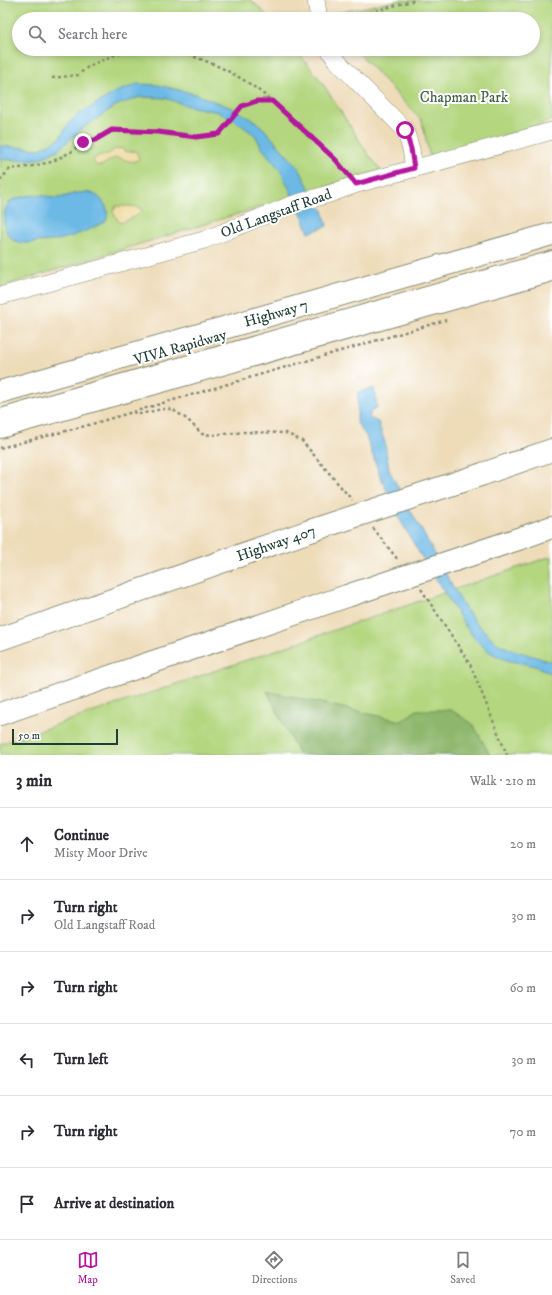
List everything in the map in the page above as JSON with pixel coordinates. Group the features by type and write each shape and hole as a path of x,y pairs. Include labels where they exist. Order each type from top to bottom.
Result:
{"main road":[{"name":"Highway 7","path":"0,392 552,234"},
{"path":"0,427 552,270"},
{"name":"Highway 407","path":"0,639 307,532 552,450"},
{"path":"0,714 552,527"}],"street":[{"path":"316,0 318,12"},
{"path":"333,56 405,130 411,149 414,168"},
{"name":"Old Langstaff Road","path":"0,296 204,240 291,205 356,184 552,131"}],"lane":[{"name":"VIVA Rapidway","path":"0,413 552,255"}],"path":[{"path":"372,12 415,0"},
{"path":"52,78 78,75 89,66 112,56"},
{"path":"190,56 237,76 257,89 335,159 356,184"},
{"path":"0,180 10,169 51,162 71,152 83,142 95,140 112,130 158,132 196,137 219,134 242,106 257,101 272,101"},
{"path":"0,448 132,412 449,320"},
{"path":"132,412 140,414 162,409 172,409 188,420 202,434 212,435 244,432 286,433 302,441 354,503"},
{"path":"373,528 402,565"},
{"path":"417,584 470,664 506,755"}],"green space":[{"path":"0,0 251,0 264,12 12,12 12,56 301,56 321,81 368,154 381,170 0,287"},
{"name":"Chapman Park","path":"400,0 552,0 552,121 430,158 422,121 362,56 540,56 540,12 342,12"},
{"path":"552,556 552,755 0,755 0,744"},
{"path":"267,691 401,721 417,710 451,710 473,724 490,755 299,755"}],"sand":[{"path":"121,148 126,152 136,151 139,158 138,160 130,161 116,158 103,165 97,166 93,161 98,156 109,154 113,150"},
{"path":"116,206 133,206 142,210 136,216 121,223 113,212"}],"water":[{"path":"138,84 158,85 195,94 232,108 255,121 264,129 300,170 316,202 323,210 327,226 309,233 280,170 262,148 255,135 234,120 218,112 188,106 165,98 140,97 117,105 84,127 58,150 38,159 0,159 0,146 40,149 59,139 69,123 79,114 116,92"},
{"path":"77,193 91,193 99,197 106,208 106,221 89,230 56,240 21,243 9,236 4,223 4,217 5,210 12,200 32,195 59,198"},
{"path":"374,388 377,407 371,411 369,418 378,422 385,443 389,470 463,605 475,622 497,643 510,649 552,662 552,674 538,667 503,659 485,648 466,627 418,551 399,518 379,473 366,436 357,423 358,392"}],"route":[{"path":"83,142 95,140 112,130 158,132 196,137 219,134 242,106 257,101 272,101 335,159 356,184 414,168 411,149 405,130"}]}
